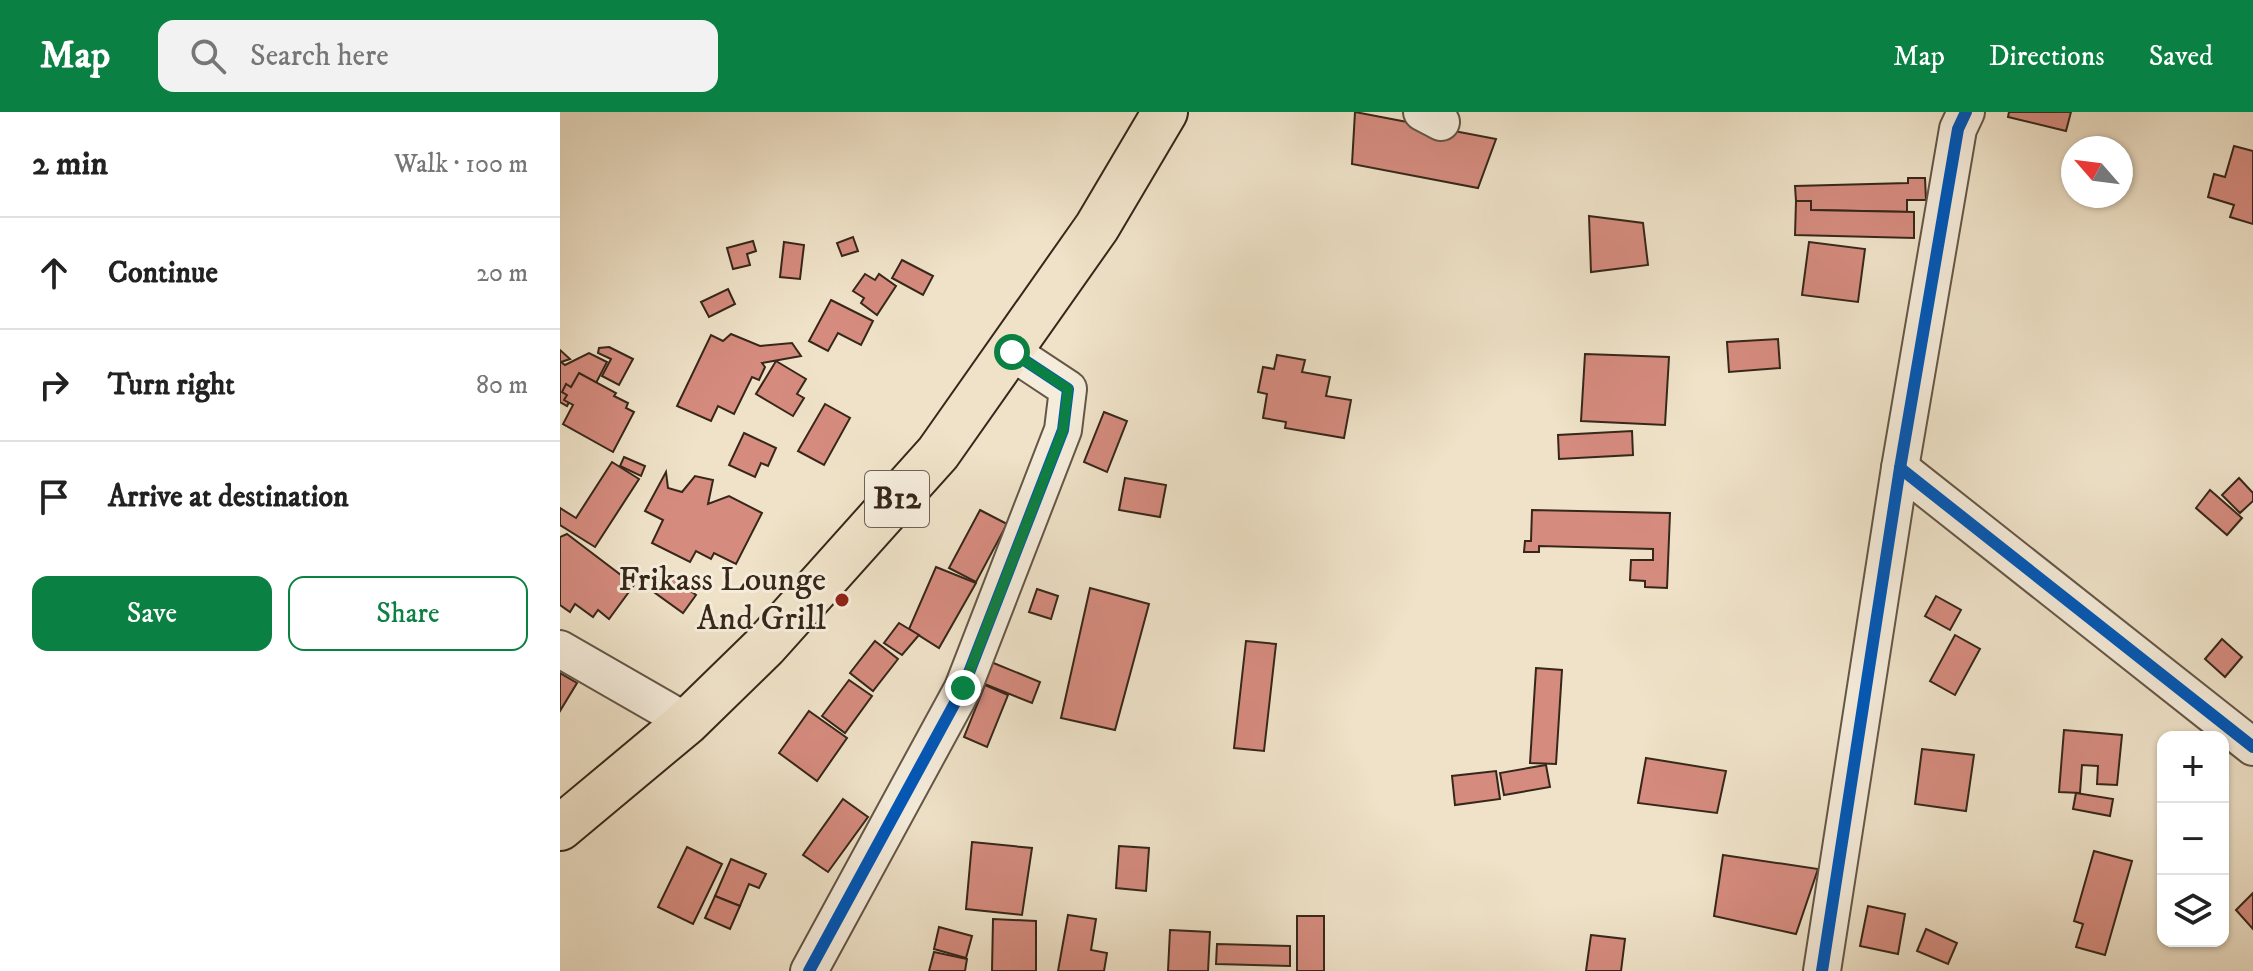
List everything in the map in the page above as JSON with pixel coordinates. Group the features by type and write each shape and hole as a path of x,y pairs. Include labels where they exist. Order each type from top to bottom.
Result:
{"highway":[{"name":"B12","path":"560,828 687,722 765,646 938,453 1012,352 1097,227 1165,112"}],"street":[{"path":"1822,971 1900,468 1958,129 1966,112"},
{"path":"809,971 963,688 1063,430 1068,389 1012,352"},
{"path":"1900,468 2253,747"},
{"path":"560,649 687,722"}],"building":[{"path":"1355,112 1496,139 1478,188 1352,164"},
{"path":"2009,112 2071,112 2066,131 2008,117"},
{"path":"2234,146 2253,151 2253,224 2230,217 2234,205 2208,197 2214,174 2225,177"},
{"path":"1908,178 1925,178 1926,200 1907,200 1907,212 1811,210 1811,201 1796,201 1795,186 1908,183"},
{"path":"1796,201 1811,201 1811,210 1914,212 1914,238 1795,235"},
{"path":"1589,216 1643,223 1648,265 1591,272"},
{"path":"853,237 858,251 842,256 837,243"},
{"path":"753,241 756,251 747,254 750,265 733,269 727,248"},
{"path":"784,242 804,245 800,279 780,277"},
{"path":"1809,242 1865,249 1858,302 1802,295"},
{"path":"902,260 933,276 923,295 892,278"},
{"path":"865,274 875,280 879,274 896,286 877,315 861,303 864,298 853,291"},
{"path":"728,289 735,304 709,317 701,302"},
{"path":"831,300 873,321 861,345 838,333 828,351 809,341"},
{"path":"731,334 760,346 792,343 801,356 762,363 765,367 759,380 752,377 734,414 718,406 711,421 677,406 711,335 723,341"},
{"path":"1778,339 1780,368 1729,372 1727,342"},
{"path":"609,347 633,359 619,385 602,376 611,359 598,353 599,348"},
{"path":"560,350 570,359 561,362 565,365 589,353 607,362 595,385 582,378 567,406 560,402"},
{"path":"1585,354 1669,357 1665,425 1581,421"},
{"path":"1277,355 1305,360 1302,372 1330,377 1326,396 1351,400 1344,438 1285,428 1286,422 1263,418 1267,394 1258,392 1263,367 1274,369"},
{"path":"776,361 806,379 797,394 804,398 793,416 756,394"},
{"path":"579,373 616,393 614,396 628,403 626,408 634,412 613,452 563,424 573,405 564,400 567,395 562,392 566,384 571,387"},
{"path":"825,404 850,418 824,465 798,451"},
{"path":"1104,412 1127,421 1107,472 1084,462"},
{"path":"1632,431 1633,455 1559,459 1558,435"},
{"path":"744,433 776,448 768,466 761,463 755,477 729,465"},
{"path":"624,457 645,466 641,476 620,466"},
{"path":"612,462 639,479 595,547 560,525 560,508 576,518"},
{"path":"666,472 668,488 682,492 695,476 713,480 708,504 729,496 762,513 736,564 714,553 711,559 696,551 690,562 652,543 663,520 645,511"},
{"path":"1125,478 1166,485 1160,517 1119,510"},
{"path":"2239,478 2253,493 2253,501 2240,513 2222,495"},
{"path":"2210,490 2242,518 2227,535 2196,508"},
{"path":"980,510 1007,524 976,582 949,568"},
{"path":"1532,510 1670,513 1667,588 1645,587 1645,581 1630,580 1631,560 1653,560 1653,549 1539,546 1539,552 1524,552 1525,541 1531,541"},
{"path":"567,534 634,585 609,619 598,610 593,617 575,604 570,612 560,605 560,537"},
{"path":"936,567 976,583 939,648 909,629"},
{"path":"665,572 696,595 683,613 651,590"},
{"path":"1090,588 1149,604 1115,730 1061,718"},
{"path":"1037,589 1058,596 1051,619 1029,612"},
{"path":"1936,596 1961,610 1950,630 1925,616"},
{"path":"899,623 919,635 902,655 884,643"},
{"path":"1955,635 1980,649 1955,695 1930,681"},
{"path":"2222,639 2242,657 2225,677 2205,659"},
{"path":"875,641 898,659 873,691 850,673"},
{"path":"1246,641 1276,644 1264,751 1234,748"},
{"path":"991,662 1040,682 1032,703 982,683"},
{"path":"1536,668 1562,670 1556,764 1530,763"},
{"path":"560,673 577,683 560,711"},
{"path":"849,680 872,696 845,733 822,716"},
{"path":"985,685 1008,695 987,747 964,737"},
{"path":"809,711 847,738 817,781 779,753"},
{"path":"2064,730 2122,735 2117,785 2097,784 2098,766 2082,765 2080,793 2059,792"},
{"path":"1922,749 1974,755 1966,811 1915,804"},
{"path":"1646,758 1726,771 1717,813 1638,803"},
{"path":"1546,765 1550,787 1504,795 1500,773"},
{"path":"1496,771 1500,799 1455,805 1452,776"},
{"path":"2076,793 2113,799 2110,816 2073,809"},
{"path":"843,799 868,817 828,872 803,855"},
{"path":"972,842 1032,848 1022,915 966,909"},
{"path":"1119,846 1149,848 1146,891 1116,888"},
{"path":"687,847 722,864 693,924 658,907"},
{"path":"2094,851 2132,861 2105,955 2076,947 2083,924 2074,921"},
{"path":"1723,855 1818,869 1796,934 1714,916"},
{"path":"731,859 766,874 759,888 749,884 740,906 715,896"},
{"path":"2253,893 2253,929 2236,910"},
{"path":"715,896 740,906 730,929 705,918"},
{"path":"1868,906 1905,914 1898,954 1860,946"},
{"path":"1068,915 1096,919 1091,950 1107,953 1104,971 1058,971"},
{"path":"1297,916 1324,916 1324,971 1297,971"},
{"path":"993,919 1036,921 1036,971 992,971"},
{"path":"939,927 972,936 966,958 934,949"},
{"path":"1926,929 1957,943 1948,964 1917,951"},
{"path":"1170,930 1210,932 1208,971 1168,971"},
{"path":"1591,935 1625,939 1621,971 1586,971"},
{"path":"1217,944 1290,946 1290,966 1216,964"},
{"path":"934,952 967,959 965,971 929,971"}],"cycle path":[{"path":"1822,971 1900,468 1958,129 1966,112"},
{"path":"809,971 963,688 1063,430 1068,389 1012,352"},
{"path":"1900,468 2253,747"}],"place":[{"name":"Frikass Lounge And Grill","path":"842,600"}],"route":[{"path":"963,688 1063,430 1068,389 1012,352"}]}
